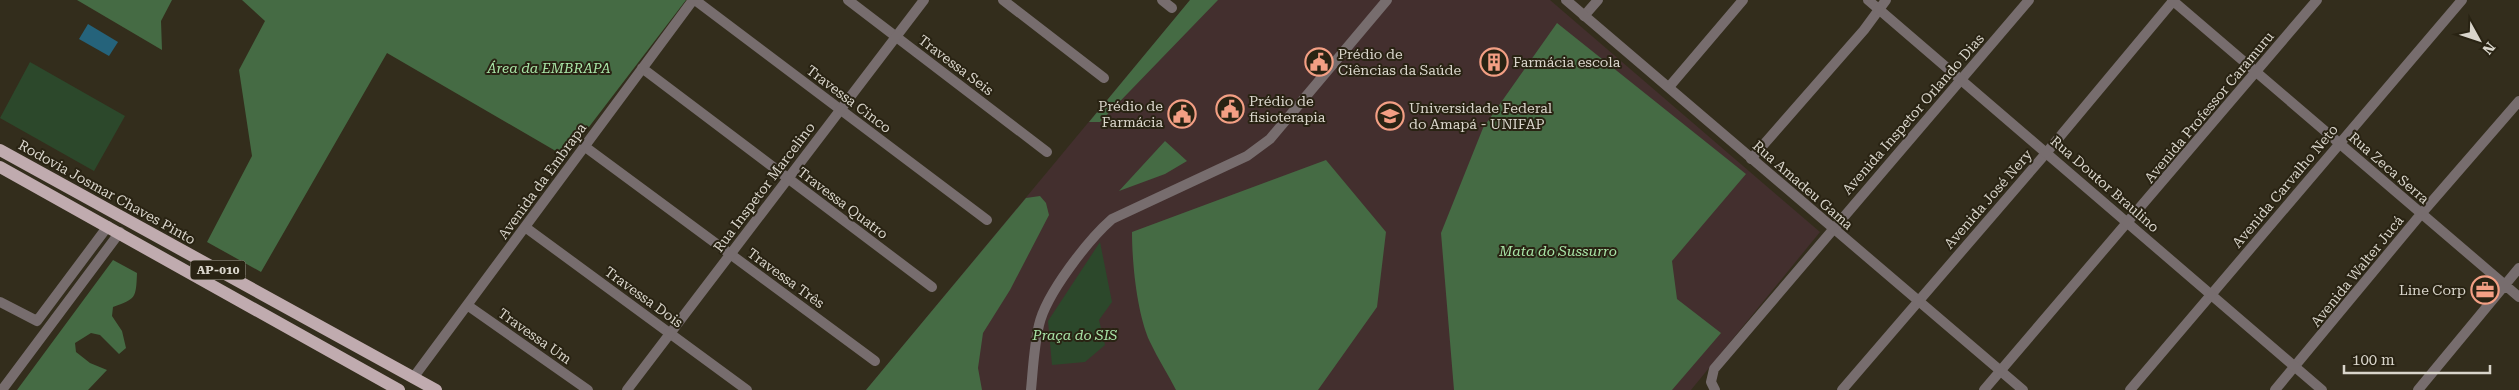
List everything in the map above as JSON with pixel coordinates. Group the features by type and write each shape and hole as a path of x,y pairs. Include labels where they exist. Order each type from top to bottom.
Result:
{"main road":[{"name":"Rodovia Josmar Chaves Pinto","path":"0,150 436,390"},
{"name":"Rodovia Josmar Chaves Pinto","path":"0,167 120,232 399,390"}],"street":[{"name":"Avenida da Embrapa","path":"413,378 694,0"},
{"name":"Travessa Cinco","path":"694,0 987,220"},
{"name":"Travessa Seis","path":"848,0 1047,152"},
{"name":"Rua Inspetor Marcelino","path":"626,390 924,0"},
{"path":"1003,0 1104,78"},
{"path":"1162,0 1172,8"},
{"path":"1031,390 1041,317 1076,259 1101,228 1112,218 1247,156 1270,139 1387,0"},
{"name":"Rua Amadeu Gama","path":"1566,0 1832,229 2023,390"},
{"path":"1584,16 1598,0"},
{"path":"1669,87 1743,0"},
{"name":"Rua Doutor Braulino","path":"1868,0 2129,222 2322,390"},
{"path":"1751,158 1864,30 1886,0"},
{"name":"Avenida Inspetor Orlando Dias","path":"1714,389 1712,375 1714,369 1960,79 2030,0"},
{"name":"Rua Zeca Serra","path":"2172,0 2519,298"},
{"name":"Avenida José Nery","path":"1842,390 1917,300 2047,152 2172,0"},
{"name":"Avenida Professor Caramuru","path":"1984,390 2317,0"},
{"name":"Avenida Carvalho Neto","path":"2130,390 2462,0"},
{"name":"Travessa Quatro","path":"642,68 932,287"},
{"name":"Avenida Walter Jucá","path":"2275,390 2421,214 2519,102"},
{"name":"Travessa Três","path":"584,146 875,360"},
{"path":"0,302 37,321 108,226"},
{"name":"Travessa Dois","path":"525,226 747,390"},
{"path":"2,390 120,232"},
{"path":"2418,390 2519,268"},
{"name":"Travessa Um","path":"467,305 588,390"}],"shaded area":[{"name":"Universidade Federal do Amapá - UNIFAP","path":"1190,0 1550,0 1820,232 1691,390 866,390"}],"green space":[{"path":"77,0 172,0 161,21 162,50"},
{"name":"Área da EMBRAPA","path":"242,0 686,0 566,157 387,53 261,272 207,242 252,156 239,70 265,21"},
{"path":"1190,0 1218,0 1100,122 1089,122"},
{"name":"Mata do Sussurro","path":"1557,23 1746,174 1672,261 1677,299 1721,333 1672,390 1454,390 1441,233 1483,128"},
{"path":"30,62 125,116 94,171 0,118"},
{"path":"1165,141 1187,161 1165,174 1119,191"},
{"path":"1326,160 1386,232 1377,307 1318,390 1176,390 1145,331 1134,273 1132,232"},
{"path":"1040,196 1046,203 1049,215 1010,290 983,333 978,368 982,390 866,390 1026,198"},
{"name":"Praça do SIS","path":"1100,242 1112,302 1099,320 1105,345 1085,362 1052,365 1048,321"},
{"path":"113,260 137,273 136,288 133,296 126,302 113,307 112,316 122,331 126,348 119,354 100,335 91,333 75,343 76,352 90,363 107,370 88,390 17,390"}],"water":[{"path":"88,24 118,42 109,56 79,39"}],"place":[{"name":"Prédio de Ciências da Saúde","path":"1319,62"},
{"name":"Farmácia escola","path":"1494,62"},
{"name":"Prédio de fisioterapia","path":"1230,109"},
{"name":"Prédio de Farmácia","path":"1182,114"},
{"name":"Universidade Federal do Amapá - UNIFAP","path":"1390,116"},
{"name":"Line Corp","path":"2485,290"}]}
